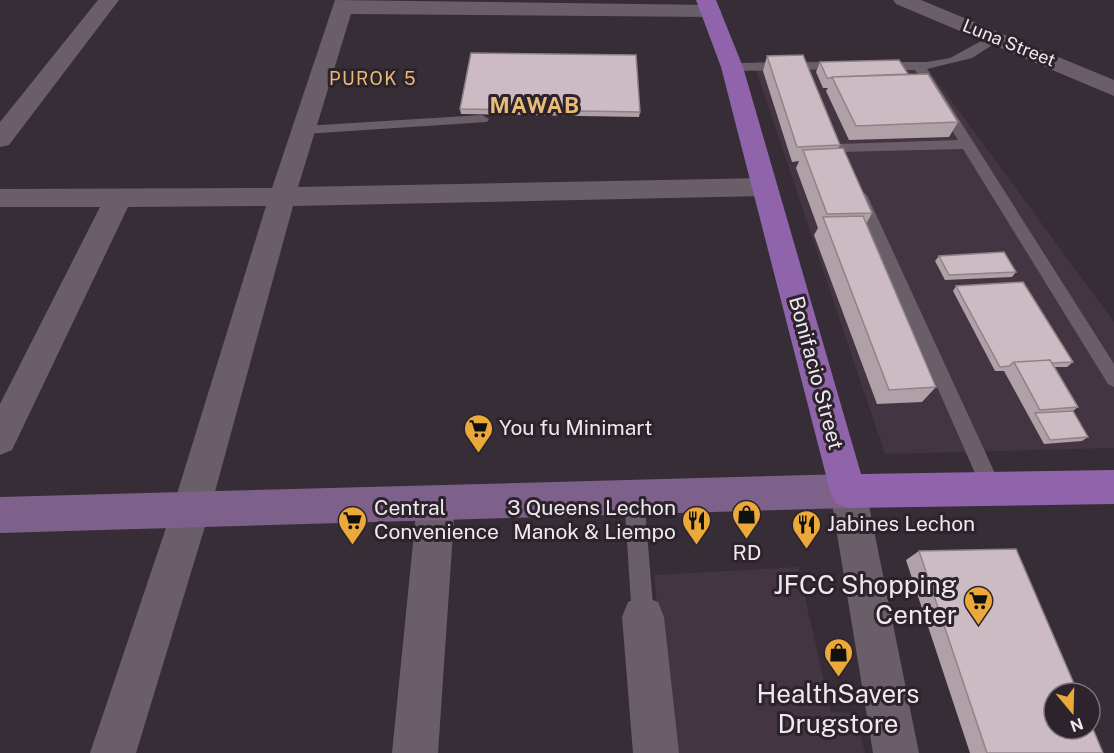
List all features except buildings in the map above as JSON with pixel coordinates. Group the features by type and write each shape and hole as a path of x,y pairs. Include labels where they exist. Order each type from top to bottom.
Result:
{"main road":[{"name":"Bonifacio Street","path":"709,5 732,67 848,491"},
{"path":"0,515 848,491 1114,487"}],"street":[{"path":"0,139 109,0"},
{"name":"Luna Street","path":"903,0 996,37 1114,89"},
{"path":"113,753 191,510 282,197 344,4 709,5"},
{"path":"0,198 282,197 765,187"},
{"path":"0,439 119,197"},
{"name":"Bonifacio Street","path":"848,491 897,753"},
{"path":"415,753 436,503"},
{"path":"643,617 656,753"}],"lane":[{"path":"732,67 936,65 964,58 996,37"},
{"path":"803,66 812,87"},
{"path":"919,66 1114,379"},
{"path":"304,130 482,119"},
{"path":"966,144 837,143 992,489"},
{"path":"634,497 643,617"}],"shaded area":[{"path":"753,61 923,62 1114,322 1114,448 885,454"},
{"path":"798,567 831,712 855,713 865,753 672,753 654,575"}],"place":[{"name":"You fu Minimart","path":"478,454"},
{"name":"RD","path":"747,540"},
{"name":"Central Convenience","path":"353,546"},
{"name":"3 Queens Lechon Manok & Liempo","path":"697,546"},
{"name":"Jabines Lechon","path":"806,550"},
{"name":"JFCC Shopping Center","path":"978,626"},
{"name":"HealthSavers Drugstore","path":"838,678"}],"district":[{"name":"PUROK 5","path":"373,79"},
{"name":"MAWAB","path":"535,105"}]}
